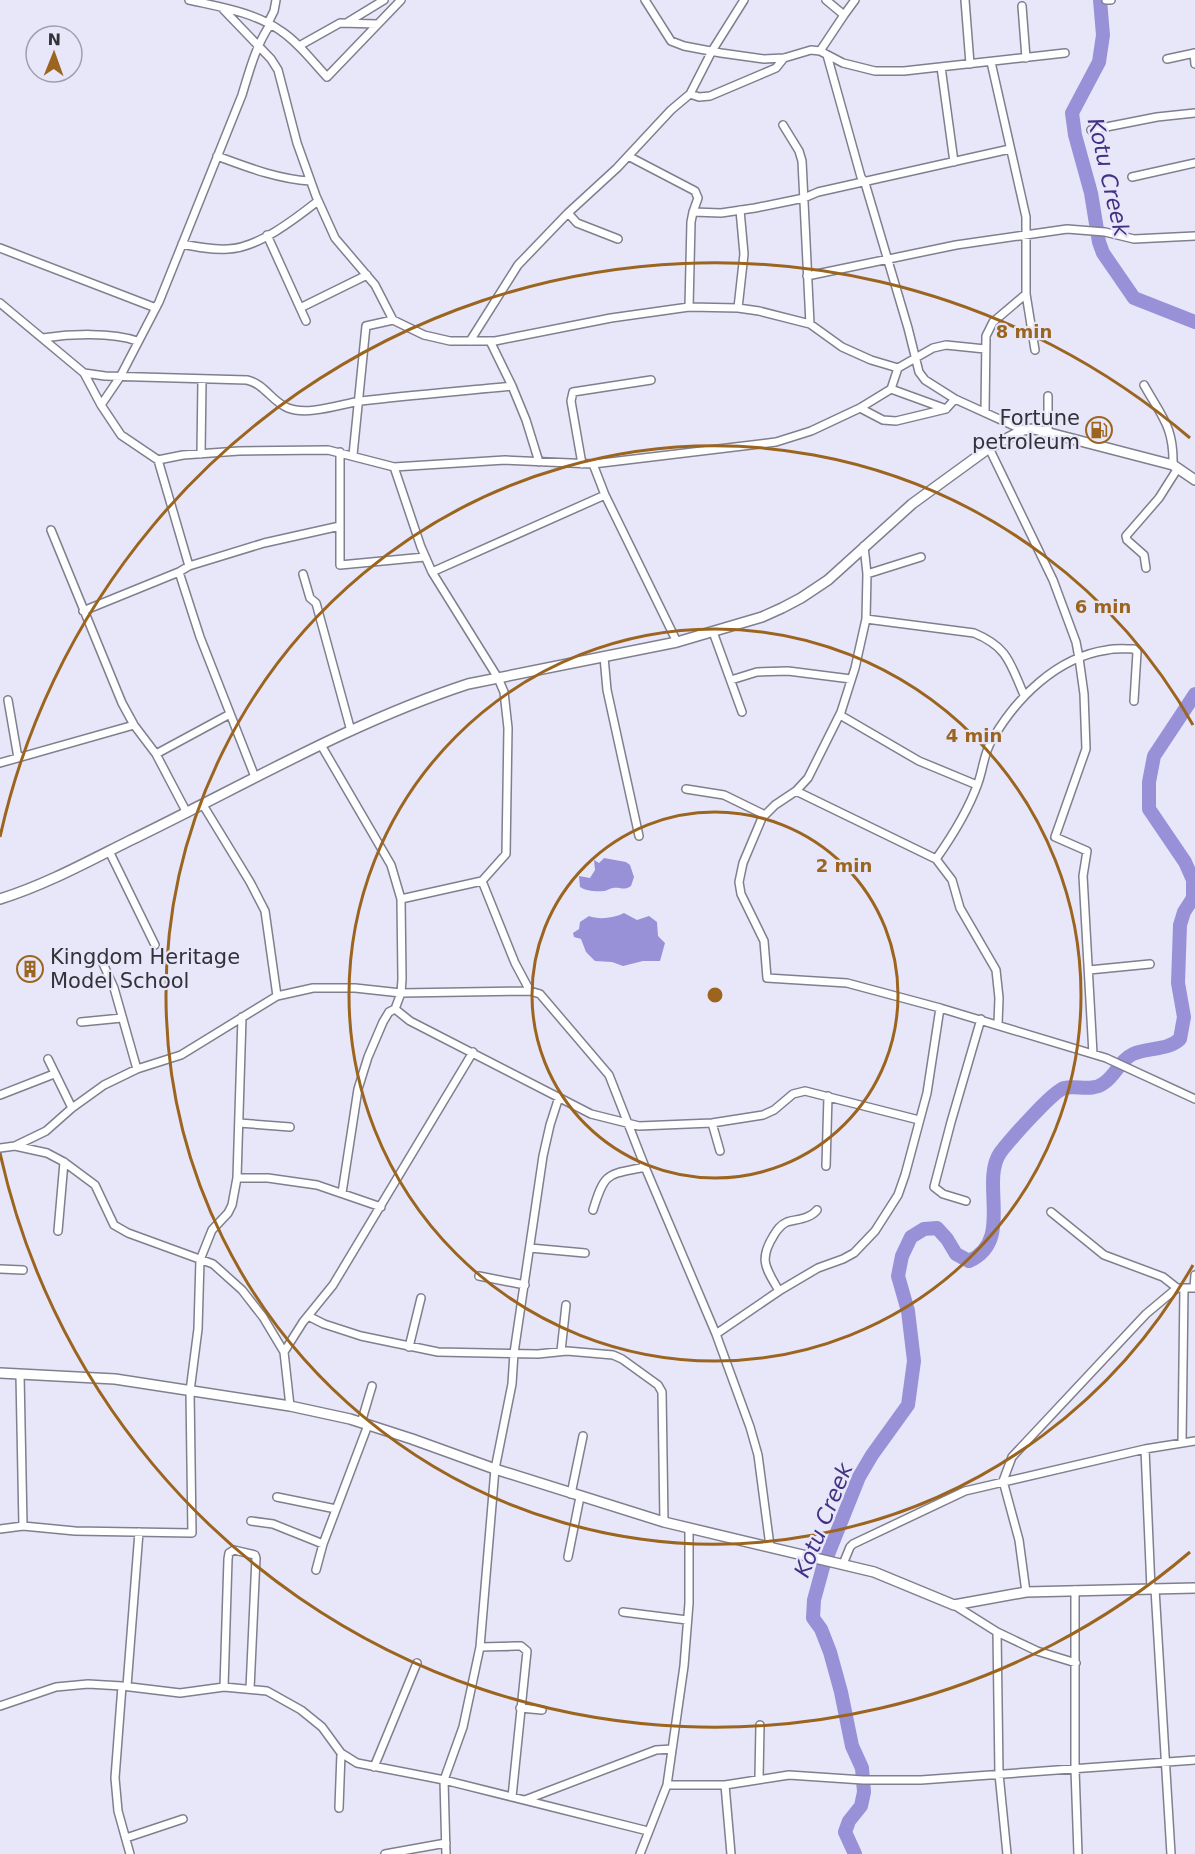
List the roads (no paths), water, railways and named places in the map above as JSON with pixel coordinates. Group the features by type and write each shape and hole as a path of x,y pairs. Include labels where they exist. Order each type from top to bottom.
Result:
{"street":[{"path":"189,0 244,13 269,24 299,46 327,77 400,0"},
{"path":"100,405 120,377 156,308 269,24 276,0"},
{"path":"346,22 384,0"},
{"path":"645,0 671,41 684,46 764,59 784,58 810,50 823,53 843,63 875,71 904,71 1065,52"},
{"path":"470,341 518,265 671,110 690,94 712,51 744,0"},
{"path":"826,0 844,15"},
{"path":"855,0 823,53 889,260 915,360 925,380 955,399 1023,430"},
{"path":"965,0 970,64"},
{"path":"1106,0 1111,0"},
{"path":"1022,6 1026,58"},
{"path":"223,9 272,59 278,70 297,143 310,181 335,238 375,285 393,320 424,335 450,341 490,341 611,318 689,308 738,308 810,324 843,347 898,369"},
{"path":"299,46 340,23 377,24"},
{"path":"1167,59 1195,53 1195,64"},
{"path":"690,94 699,97 710,96 776,68 784,58"},
{"path":"992,62 1026,217 1026,294 1035,350"},
{"path":"941,67 954,162"},
{"path":"1091,130 1157,117 1195,113"},
{"path":"783,125 799,151 802,161 810,324"},
{"path":"693,212 721,213 804,198 818,192 1010,149"},
{"path":"217,156 261,172 293,180 310,181"},
{"path":"628,156 695,190 698,198 691,222 689,308"},
{"path":"1132,177 1195,163"},
{"path":"182,244 229,249 252,243 318,201"},
{"path":"738,308 744,254 740,210"},
{"path":"568,213 577,222 618,239"},
{"path":"807,276 956,245 1067,229 1105,232 1134,239 1195,236"},
{"path":"267,235 306,321"},
{"path":"0,248 156,308"},
{"path":"300,308 367,275"},
{"path":"985,412 986,336 993,322 1026,294"},
{"path":"0,303 84,373 100,405 121,435 158,460 189,566"},
{"path":"353,455 366,326 393,320"},
{"path":"44,338 105,336 137,341"},
{"path":"490,341 526,420 539,462"},
{"path":"158,460 201,453 328,450 394,466 505,460 592,464 776,442 811,431 860,408 891,389 898,369 933,348 946,345 985,349"},
{"path":"84,373 120,377 247,380 257,382 287,408 298,410 330,409 359,402 512,386"},
{"path":"201,453 202,380"},
{"path":"582,464 571,401 573,392 651,381"},
{"path":"1144,385 1169,428 1175,466 1159,498 1126,536 1127,540 1144,555 1146,568"},
{"path":"891,389 946,409"},
{"path":"1048,396 1048,432"},
{"path":"860,408 883,420 896,421 946,409 955,399"},
{"path":"0,899 45,882 321,745 439,694 468,684 677,642 762,617 801,598 828,580 912,504 989,448 1023,430 1034,429 1048,432 1175,466 1195,480"},
{"path":"989,448 1053,580 1076,642 1079,658 1084,694 1086,749 1055,837 1087,851 1083,876 1093,1054"},
{"path":"340,452 340,565 425,557"},
{"path":"592,464 677,642"},
{"path":"394,466 432,573 498,678 504,692 508,728 506,855 482,881 401,899"},
{"path":"432,573 605,495"},
{"path":"83,611 180,573 189,566 264,543 340,526"},
{"path":"51,530 122,703 134,725 156,754 187,813"},
{"path":"864,546 867,574 866,619 840,714 808,778 796,791 775,805 762,818 743,863 739,882 741,894 764,941 767,978 847,983 981,1019 1093,1054 1125,1066 1195,1099"},
{"path":"867,574 921,557"},
{"path":"180,573 200,637 255,777"},
{"path":"303,574 310,598 316,603 351,731"},
{"path":"866,619 974,633 988,638 1005,652 1024,695"},
{"path":"713,632 742,712"},
{"path":"936,859 958,828 977,785 991,741 1024,695 1049,674 1079,658 1107,650 1134,649 1137,652 1134,701"},
{"path":"604,657 609,700 639,836"},
{"path":"731,680 757,672 788,671 851,679"},
{"path":"8,700 18,758"},
{"path":"156,754 230,714"},
{"path":"840,714 919,761 977,785"},
{"path":"0,763 134,725"},
{"path":"321,745 391,865 401,899 401,993 395,1009 389,1012 383,1022 368,1057 358,1089 342,1193"},
{"path":"686,789 724,795 765,815"},
{"path":"796,791 936,859 951,880 960,908 996,970 999,998 998,1024"},
{"path":"203,805 250,882 264,911 277,996"},
{"path":"109,851 154,945"},
{"path":"482,881 515,963 530,991"},
{"path":"101,959 114,988 138,1069"},
{"path":"1089,970 1150,964"},
{"path":"15,1146 46,1131 72,1108 104,1085 138,1069 181,1054 277,996 314,988 355,988 401,993 530,991 540,994 609,1075 645,1167 716,1334 750,1427 758,1455 770,1546"},
{"path":"716,1334 779,1291 818,1268 843,1259 854,1252 875,1231 898,1195 905,1176 927,1093 940,1008"},
{"path":"395,1009 410,1021 560,1096 591,1114 639,1126 712,1123 763,1115 799,1092 828,1096 919,1120"},
{"path":"0,1529 23,1526 75,1531 192,1533 190,1391 198,1329 200,1260 212,1230 228,1213 232,1205 237,1178 242,1017"},
{"path":"81,1022 122,1018"},
{"path":"966,1201 943,1194 934,1187 981,1019"},
{"path":"284,1352 308,1316 333,1285 472,1052"},
{"path":"48,1059 72,1108"},
{"path":"0,1095 54,1074"},
{"path":"446,1854 444,1780 464,1727 480,1647 495,1469 512,1384 514,1353 543,1156 560,1096"},
{"path":"826,1166 828,1096"},
{"path":"239,1123 290,1127"},
{"path":"712,1123 720,1151"},
{"path":"1,1146 15,1146 47,1153 64,1162 95,1185 114,1225 128,1233 219,1268 242,1290 263,1317 284,1352 290,1406"},
{"path":"58,1231 64,1162"},
{"path":"593,1210 601,1185 608,1176 645,1167"},
{"path":"237,1178 268,1178 306,1183 381,1207"},
{"path":"779,1291 765,1263 766,1248 783,1224 810,1216 817,1210"},
{"path":"1051,1212 1104,1255 1163,1277 1180,1288 1194,1288 1195,1275"},
{"path":"530,1248 585,1253"},
{"path":"0,1269 24,1270"},
{"path":"479,1276 525,1285"},
{"path":"1180,1288 1182,1442"},
{"path":"1026,1592 1019,1540 1003,1481 1012,1457 1146,1314 1180,1288"},
{"path":"409,1347 421,1298"},
{"path":"561,1351 566,1305"},
{"path":"308,1316 351,1333 438,1352 538,1354 585,1351 613,1355 635,1368 660,1388 664,1522"},
{"path":"0,1373 115,1379 290,1406 365,1424 495,1469 664,1522 874,1572 954,1605 997,1632 1037,1651 1076,1663"},
{"path":"20,1375 23,1526"},
{"path":"316,1570 365,1424 372,1386"},
{"path":"568,1557 583,1436"},
{"path":"843,1564 850,1547 854,1544 965,1491 1144,1449 1195,1441"},
{"path":"1144,1449 1171,1854"},
{"path":"277,1497 336,1509"},
{"path":"251,1521 273,1524 323,1544"},
{"path":"640,1854 668,1785 684,1666 689,1528"},
{"path":"130,1854 118,1811 115,1778 139,1532"},
{"path":"224,1688 228,1558 229,1553 234,1550 255,1555 256,1558 250,1689"},
{"path":"954,1605 1026,1592 1195,1588"},
{"path":"1075,1590 1075,1769 1078,1854"},
{"path":"623,1612 687,1620"},
{"path":"997,1632 999,1774 1007,1854"},
{"path":"480,1647 521,1646 526,1651 512,1797"},
{"path":"374,1767 417,1663"},
{"path":"0,1706 56,1687 88,1684 180,1693 224,1688 267,1691 301,1710 322,1727 341,1753 357,1763 444,1780 648,1831"},
{"path":"520,1708 542,1710"},
{"path":"759,1778 760,1725"},
{"path":"525,1800 656,1750 672,1749"},
{"path":"339,1808 341,1753"},
{"path":"668,1785 725,1785 789,1775 863,1780 921,1780 1195,1760"},
{"path":"725,1785 731,1854"},
{"path":"126,1838 183,1819"},
{"path":"385,1854 446,1843"}],"waterway":[{"name":"Kotu Creek","path":"1100,0 1103,35 1099,62 1072,113 1075,135 1091,193 1099,242 1103,253 1134,298 1195,322"},
{"name":"Kotu Creek","path":"855,1854 845,1832 849,1821 861,1806 864,1792 862,1768 852,1746 830,1652 821,1629 813,1618 814,1600 823,1567 859,1477 908,1405 914,1361 908,1311 898,1276 902,1256 911,1237 924,1229 937,1228 956,1254 969,1261 982,1252 990,1240 993,1226 995,1165 1000,1153 1031,1117 1058,1091 1064,1088 1099,1086 1133,1054 1164,1047 1180,1039 1184,1017 1178,983 1180,925 1184,912 1193,898 1193,880 1185,862 1149,809 1149,782 1154,756 1195,694"}],"place":[{"name":"Fortune petroleum","path":"1099,430"},
{"name":"Kingdom Heritage Model School","path":"30,969"}]}
